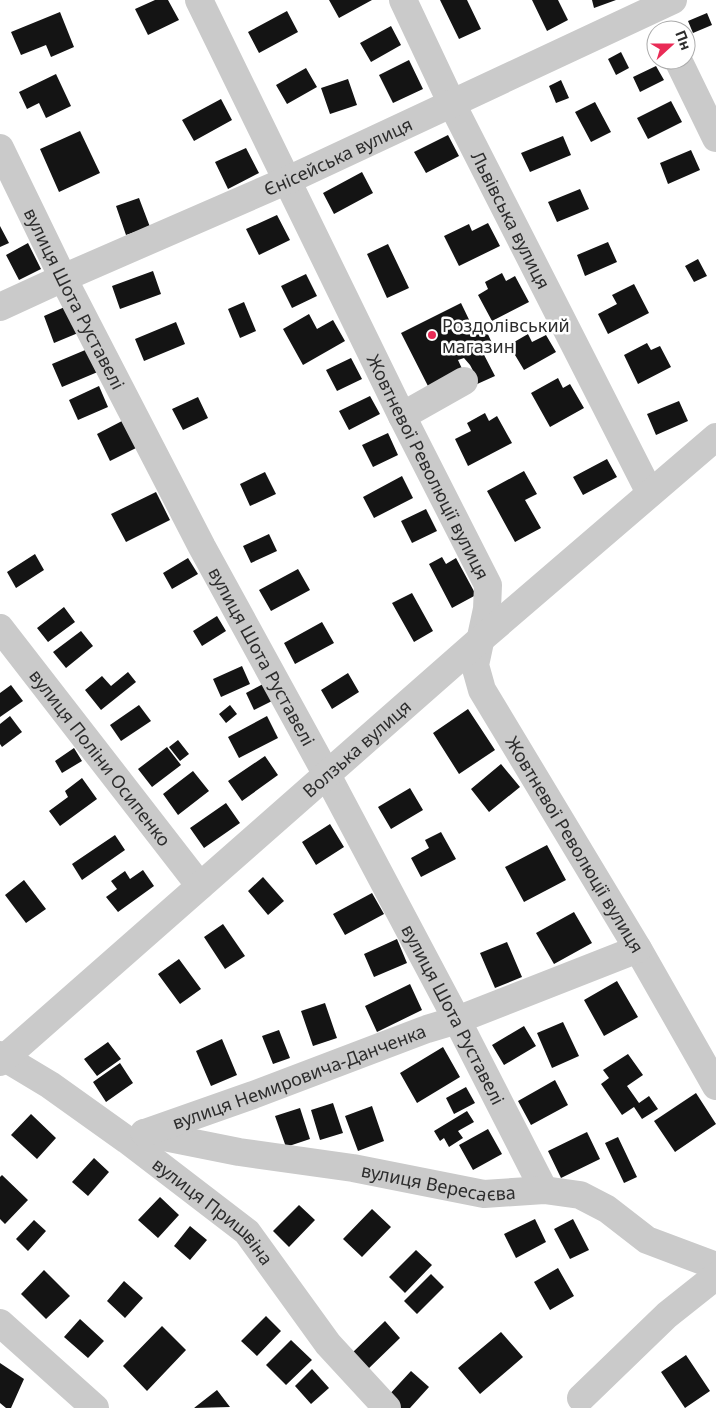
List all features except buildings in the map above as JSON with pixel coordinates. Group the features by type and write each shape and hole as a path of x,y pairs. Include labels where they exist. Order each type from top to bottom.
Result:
{"street":[{"name":"Жовтневої Революції вулиця","path":"200,0 402,416 488,584 488,609 476,665 482,690 638,949 716,1086"},
{"name":"Львівська вулиця","path":"403,0 452,104 650,492"},
{"name":"Єнісейська вулиця","path":"0,307 288,180 660,10"},
{"path":"683,70 716,138"},
{"name":"вулиця Шота Руставелі","path":"0,148 63,278 202,547 327,775 457,1020 544,1190"},
{"path":"402,416 464,381"},
{"name":"Волзька вулиця","path":"2,1058 716,436"},
{"name":"вулиця Поліни Осипенко","path":"0,628 200,886"},
{"name":"вулиця Немировича-Данченка","path":"135,1136 253,1095 427,1029 457,1020 638,949"},
{"name":"вулиця Пришвіна","path":"2,1058 135,1136 247,1232 328,1344 387,1408"},
{"name":"вулиця Вересаєва","path":"135,1136 353,1168 484,1194 544,1190 580,1195 607,1209 647,1240 716,1266"},
{"path":"581,1398 667,1314 716,1276"},
{"path":"0,1322 95,1408"}],"place":[{"name":"Роздолівський магазин","path":"432,335"}]}
